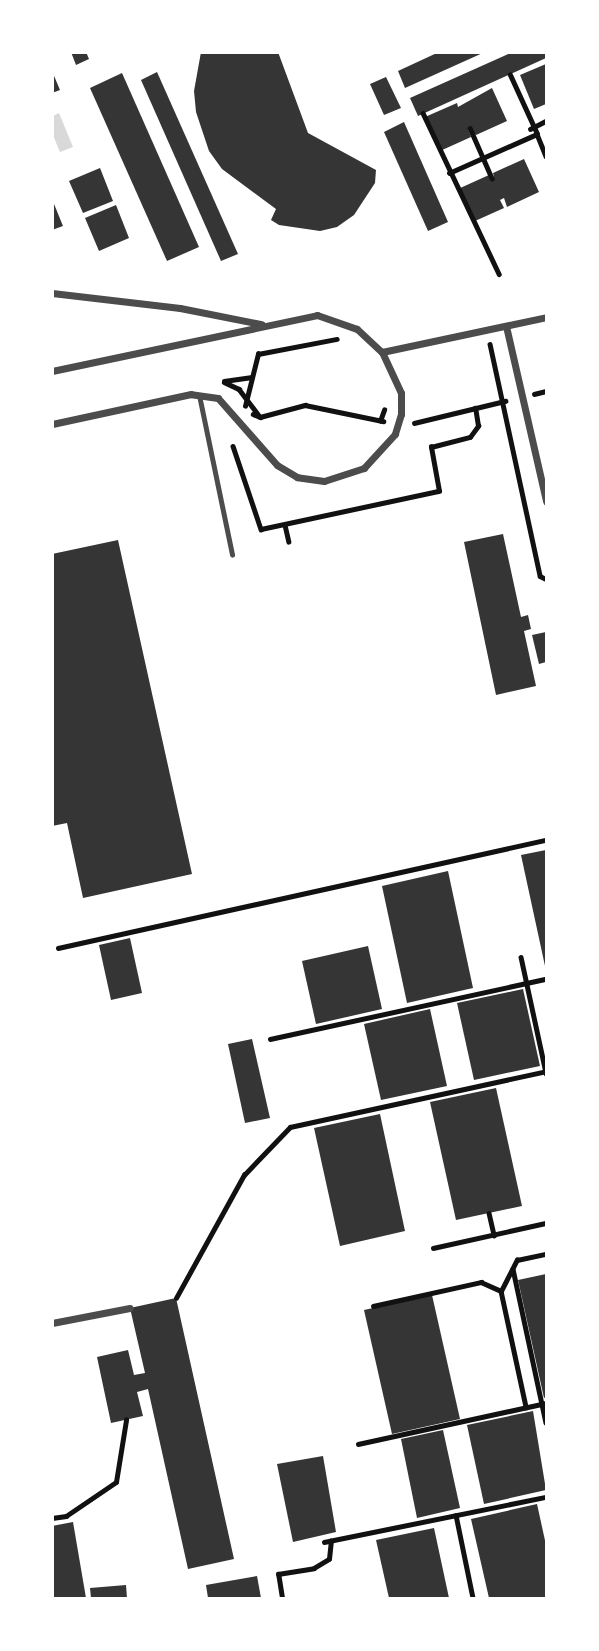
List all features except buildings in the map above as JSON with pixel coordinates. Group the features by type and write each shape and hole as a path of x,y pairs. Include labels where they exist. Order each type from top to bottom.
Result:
{"street":[{"path":"52,293 180,308 265,325"},
{"path":"52,371 317,315 357,329 382,352 401,393 399,422 383,450 345,477 297,477 260,450 227,403 199,395 52,424"},
{"path":"382,352 547,317"},
{"path":"506,326 547,501"},
{"path":"52,1323 130,1308"}],"lane":[{"path":"199,395 232,555"}],"path":[{"path":"510,75 547,156"},
{"path":"423,113 449,173 499,274"},
{"path":"532,128 547,121"},
{"path":"470,128 492,178"},
{"path":"449,173 537,134"},
{"path":"487,330 540,576 547,579"},
{"path":"245,396 258,354 341,339"},
{"path":"252,377 220,382 230,383 245,396 260,417 305,405 382,421 385,399"},
{"path":"535,394 547,391"},
{"path":"411,423 503,401"},
{"path":"285,524 289,542"},
{"path":"58,948 547,840"},
{"path":"176,1298 244,1175 290,1127 546,1072 521,957"},
{"path":"270,1040 547,979"},
{"path":"489,1213 494,1234"},
{"path":"433,1248 547,1223"},
{"path":"526,1407 501,1291 517,1260 547,1254"},
{"path":"513,1268 547,1423"},
{"path":"373,1306 481,1282 501,1291"},
{"path":"358,1444 544,1403"},
{"path":"52,1518 66,1516 116,1482 126,1420"},
{"path":"324,1542 547,1497"},
{"path":"456,1515 473,1598"},
{"path":"282,1598 278,1574 314,1568 329,1559 331,1541"}],"shaded area":[{"path":"59,113 73,147 60,152 52,133 53,116"}]}
